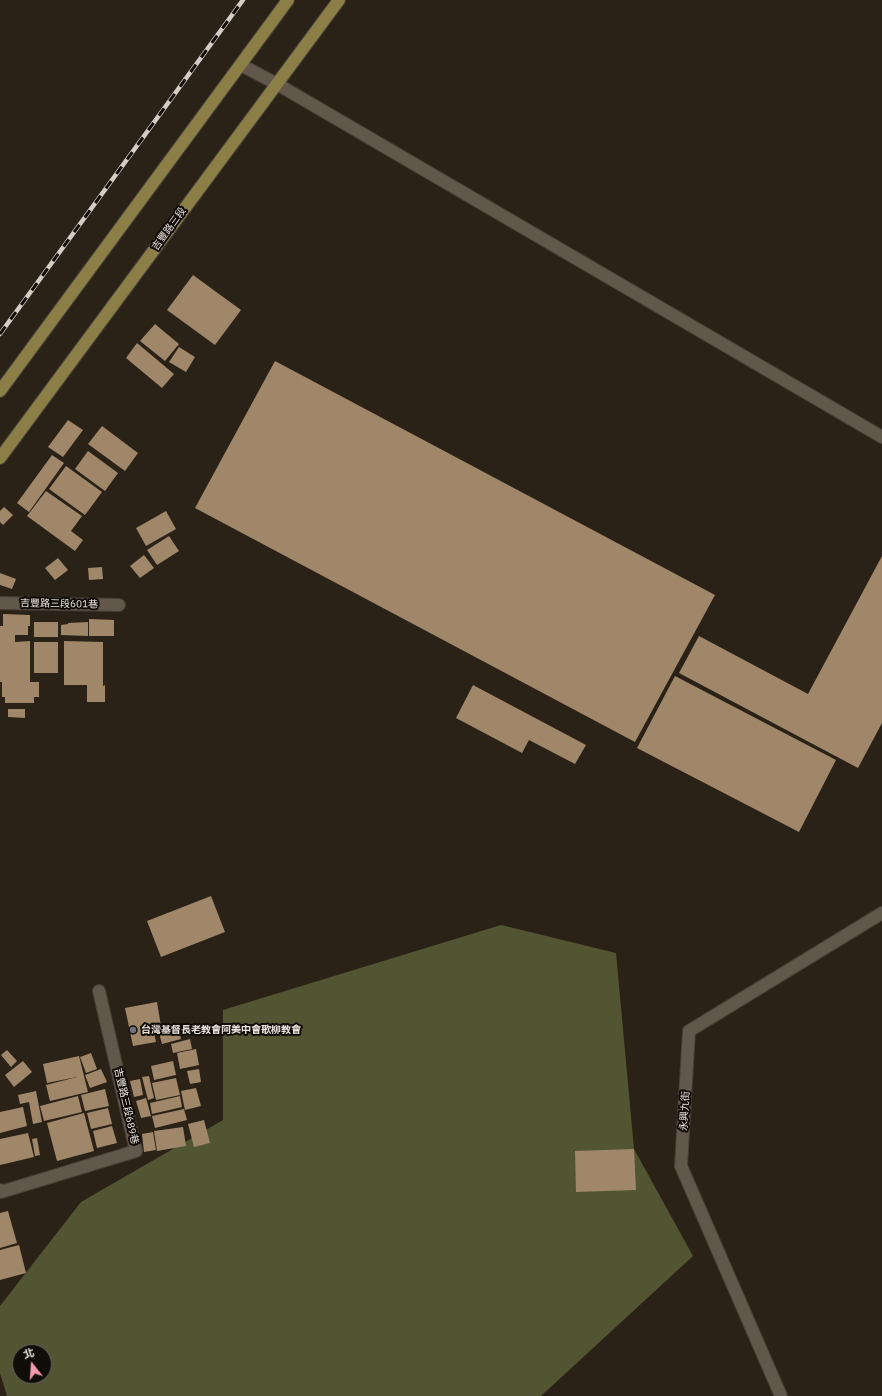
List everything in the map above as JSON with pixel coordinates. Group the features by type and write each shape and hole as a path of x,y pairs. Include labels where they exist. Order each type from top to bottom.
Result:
{"main road":[{"path":"0,391 288,0"},
{"name":"吉豐路三段","path":"0,458 339,0"}],"street":[{"path":"241,64 882,437"},
{"name":"吉豐路三段601巷","path":"0,603 118,604"},
{"name":"永興九街","path":"782,1396 682,1166 689,1031 882,913"},
{"name":"吉豐路三段689巷","path":"0,1190 1,1192 136,1151 99,991"}],"green space":[{"path":"501,925 616,953 634,1149 693,1256 541,1396 7,1396 0,1373 0,1306 81,1202 223,1120 223,1010"}],"building":[{"path":"193,275 241,310 215,345 167,310"},
{"path":"155,324 179,344 165,361 140,341"},
{"path":"137,343 174,374 162,388 126,358"},
{"path":"179,347 195,357 186,372 169,362"},
{"path":"275,361 715,595 635,742 195,508"},
{"path":"68,420 83,430 63,457 48,447"},
{"path":"102,426 138,453 125,471 88,444"},
{"path":"88,451 118,473 105,491 75,469"},
{"path":"52,455 64,463 29,512 17,503"},
{"path":"66,466 102,492 85,515 49,489"},
{"path":"46,491 82,516 71,531 83,540 75,551 27,516"},
{"path":"4,507 13,515 3,525 0,522 0,511"},
{"path":"166,511 176,529 146,546 136,528"},
{"path":"169,536 179,551 157,565 147,550"},
{"path":"144,555 154,568 140,578 130,566"},
{"path":"882,556 882,723 858,768 679,673 699,636 808,694"},
{"path":"58,558 68,570 55,580 45,568"},
{"path":"102,567 103,579 89,580 88,568"},
{"path":"0,573 16,579 12,589 0,585"},
{"path":"3,614 30,615 28,635 15,635 15,642 30,641 30,682 39,682 39,697 34,697 34,703 5,703 5,697 2,697 2,682 0,682 0,626 3,626"},
{"path":"89,619 114,620 114,636 89,636"},
{"path":"34,622 58,622 58,637 34,637"},
{"path":"88,622 88,636 61,635 61,625 68,623"},
{"path":"64,641 103,642 103,686 105,685 105,702 87,702 87,685 64,685"},
{"path":"34,642 58,642 58,673 34,673"},
{"path":"675,676 836,760 799,832 637,748"},
{"path":"473,685 586,745 575,764 529,740 522,753 456,718"},
{"path":"8,709 25,709 25,718 8,717"},
{"path":"211,896 225,932 161,957 147,921"},
{"path":"157,1002 161,1026 153,1028 156,1042 133,1046 125,1008"},
{"path":"177,1023 181,1039 162,1044 158,1029"},
{"path":"190,1039 192,1049 173,1053 171,1044"},
{"path":"196,1049 199,1065 180,1069 177,1053"},
{"path":"7,1050 17,1061 11,1067 1,1055"},
{"path":"91,1053 97,1069 86,1073 80,1057"},
{"path":"79,1056 88,1092 50,1101 46,1085 77,1077 47,1083 43,1064"},
{"path":"23,1061 32,1072 14,1087 5,1075"},
{"path":"173,1061 176,1075 154,1080 151,1066"},
{"path":"101,1069 107,1082 90,1088 85,1075"},
{"path":"199,1069 201,1082 190,1084 187,1071"},
{"path":"149,1076 154,1098 148,1100 142,1077"},
{"path":"176,1078 180,1095 156,1100 152,1083"},
{"path":"140,1079 143,1095 134,1097 130,1081"},
{"path":"196,1088 201,1106 185,1110 181,1091"},
{"path":"105,1089 109,1106 85,1111 81,1095"},
{"path":"36,1091 42,1122 33,1124 29,1102 20,1104 18,1095"},
{"path":"78,1096 82,1112 44,1121 40,1106"},
{"path":"180,1096 182,1107 152,1114 150,1103"},
{"path":"146,1098 151,1116 141,1118 136,1101"},
{"path":"23,1107 27,1126 0,1133 0,1112"},
{"path":"108,1108 112,1124 91,1129 87,1113"},
{"path":"184,1109 187,1120 155,1128 152,1116"},
{"path":"84,1113 94,1151 57,1161 47,1123"},
{"path":"204,1120 210,1143 194,1147 188,1124"},
{"path":"112,1126 117,1143 97,1148 93,1131"},
{"path":"183,1127 186,1146 157,1151 154,1131"},
{"path":"153,1132 156,1150 144,1152 142,1134"},
{"path":"28,1133 34,1157 0,1165 0,1139"},
{"path":"37,1138 40,1155 35,1156 32,1139"},
{"path":"634,1149 636,1190 576,1192 575,1151"},
{"path":"8,1211 17,1243 0,1248 0,1213"},
{"path":"19,1245 26,1273 0,1280 0,1250"}],"railway":[{"path":"0,334 243,0"}],"place":[{"name":"台灣基督長老教會阿美中會歌柳教會","path":"133,1030"}]}
